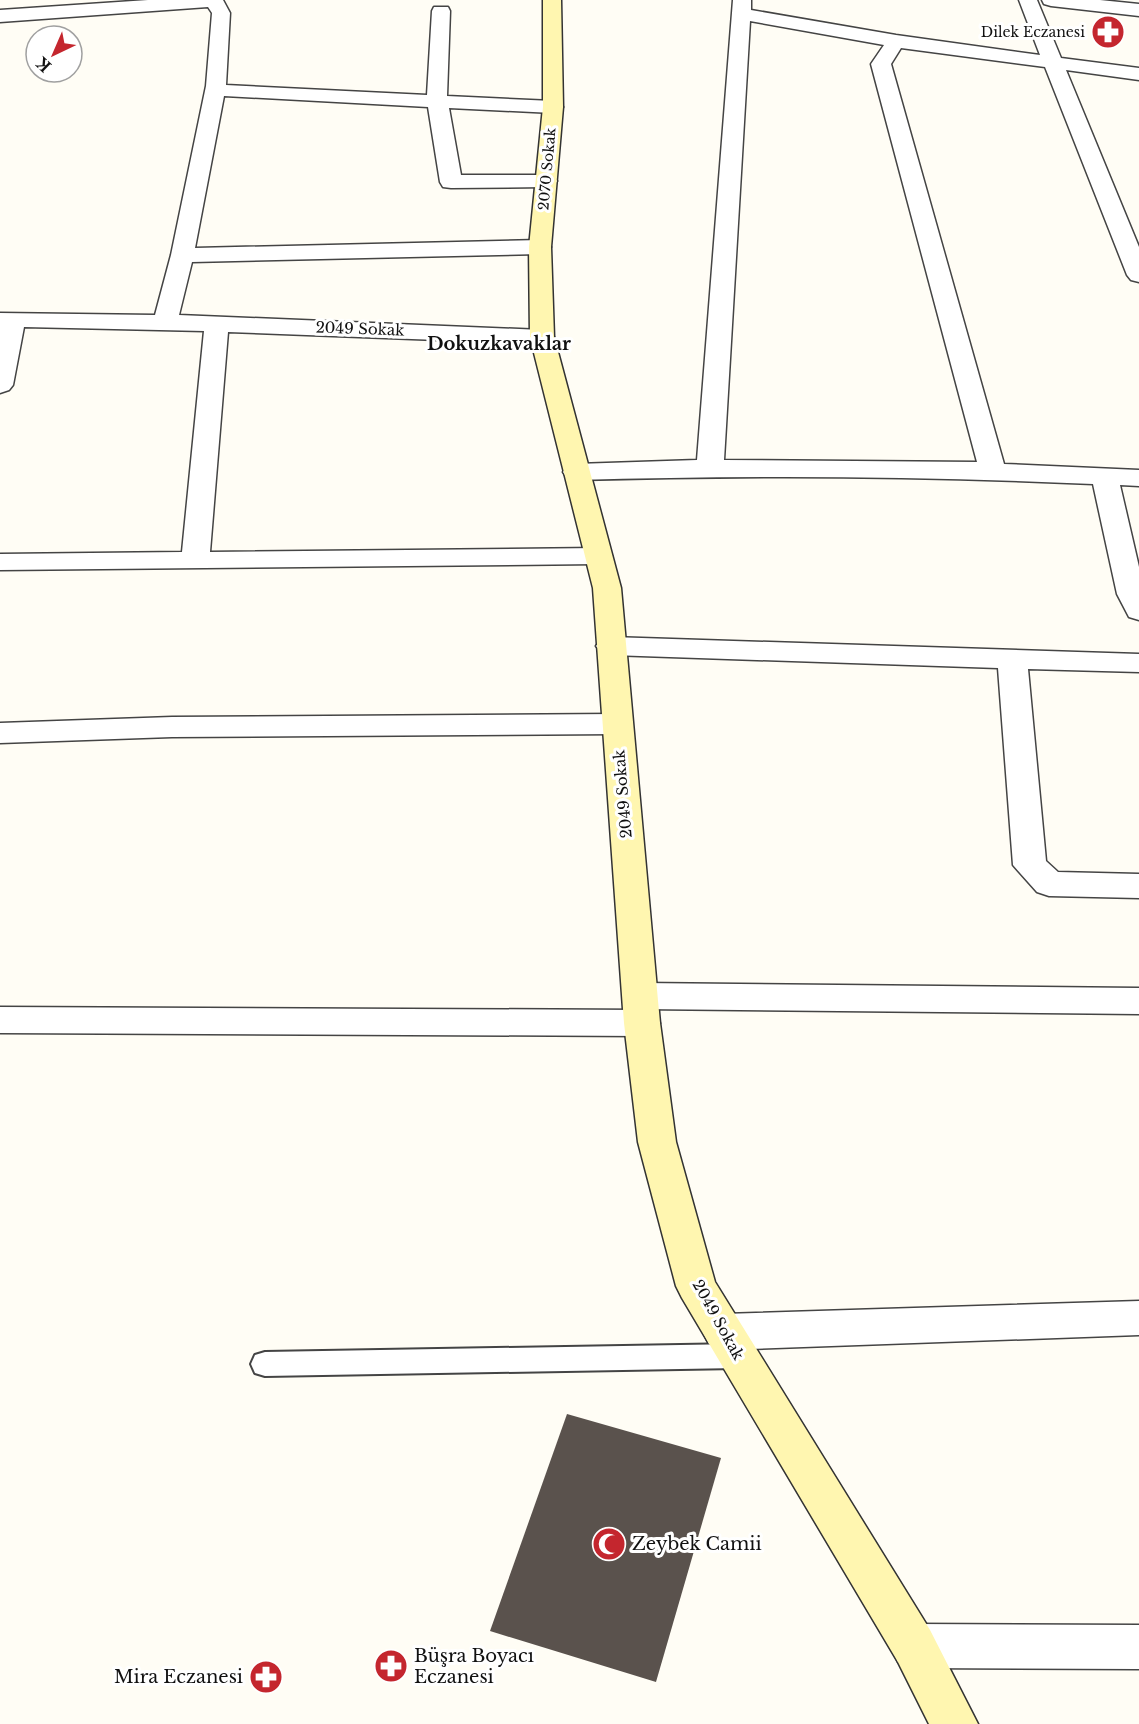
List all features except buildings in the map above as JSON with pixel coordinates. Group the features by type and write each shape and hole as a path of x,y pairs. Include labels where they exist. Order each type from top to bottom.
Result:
{"street":[{"name":"2070 Sokak","path":"542,337 540,247 553,107 552,0"},
{"path":"1028,0 1139,274"},
{"path":"1051,0 1139,10"},
{"path":"0,16 214,1 221,13 215,90 182,255 165,322"},
{"path":"710,468 741,7 896,41 1139,74"},
{"path":"441,11 437,100 451,182 546,181"},
{"path":"896,41 881,64 993,471"},
{"path":"215,90 553,107"},
{"path":"182,255 540,247"},
{"path":"0,385 7,320"},
{"name":"2049 Sokak","path":"7,320 217,323 542,337 607,588 642,1010 657,1142 696,1286 914,1646 954,1724"},
{"path":"195,559 217,323"},
{"path":"576,472 710,468 993,471 1139,478"},
{"path":"1105,477 1131,594 1139,611"},
{"path":"0,562 598,556"},
{"path":"611,646 1139,663"},
{"path":"1012,659 1030,865 1049,884 1139,886"},
{"path":"0,733 172,727 618,724"},
{"path":"0,1020 1139,1001"},
{"path":"730,1344 1139,1318"},
{"path":"914,1646 1139,1647"}],"lane":[{"path":"265,1364 730,1344"}],"place":[{"name":"Dilek Eczanesi","path":"1108,32"},
{"name":"Zeybek Camii","path":"609,1544"},
{"name":"Büşra Boyacı Eczanesi","path":"391,1666"},
{"name":"Mira Eczanesi","path":"266,1677"}],"district":[{"name":"Dokuzkavaklar","path":"499,344"}]}
